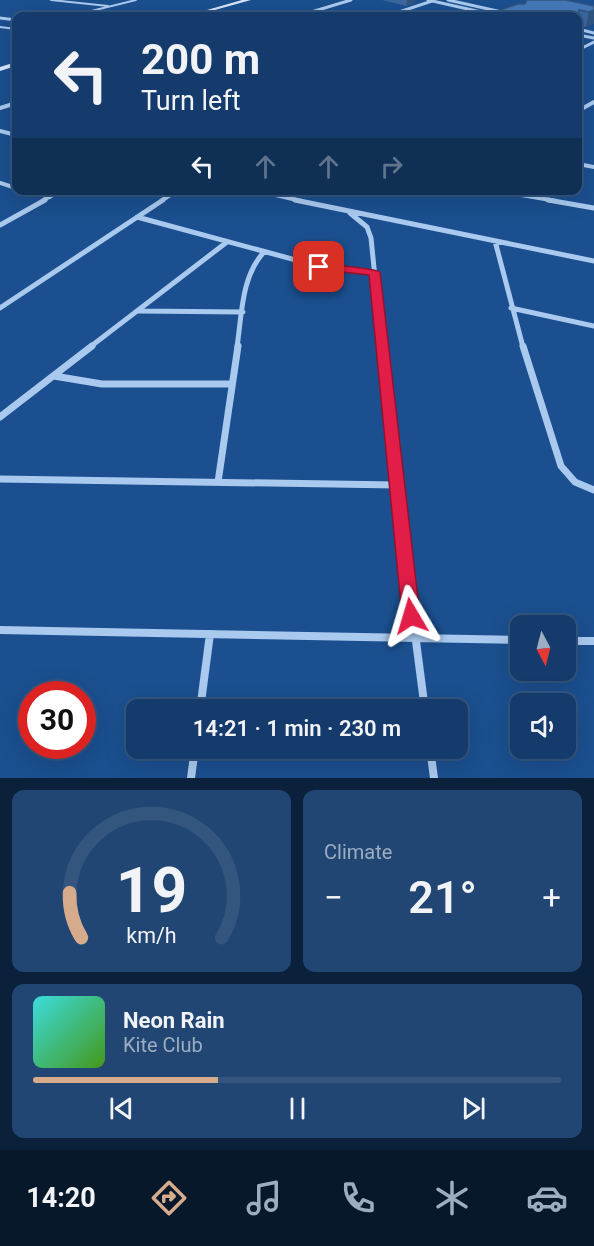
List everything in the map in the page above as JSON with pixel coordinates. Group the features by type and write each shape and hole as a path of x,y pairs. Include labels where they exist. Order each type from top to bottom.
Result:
{"street":[{"path":"204,12 248,0"},
{"path":"311,12 351,0"},
{"path":"428,0 481,12"},
{"path":"448,0 501,12"},
{"path":"401,12 433,1"},
{"path":"43,195 50,197"},
{"path":"0,225 53,195"},
{"path":"0,308 170,195"},
{"path":"275,195 350,213 594,261"},
{"path":"520,195 594,208"},
{"path":"350,213 370,232 396,485 423,699"},
{"path":"137,217 329,269 374,272"},
{"path":"495,241 511,308 561,466 575,482 594,490"},
{"path":"0,417 227,242"},
{"path":"218,482 249,272 264,252"},
{"path":"511,308 594,326"},
{"path":"138,311 243,312"},
{"path":"54,376 102,384 232,384"},
{"path":"0,479 396,485"},
{"path":"0,630 510,640"},
{"path":"201,699 210,634"},
{"path":"576,641 594,641"},
{"path":"191,778 194,759"},
{"path":"431,759 434,778"}],"lane":[{"path":"51,0 112,6"},
{"path":"87,12 136,0"}],"building":[{"path":"527,0 566,0 594,6 594,10 589,12 579,10 579,12 494,12 525,4"}],"route":[{"path":"319,267 351,272 374,272 411,616"}]}
